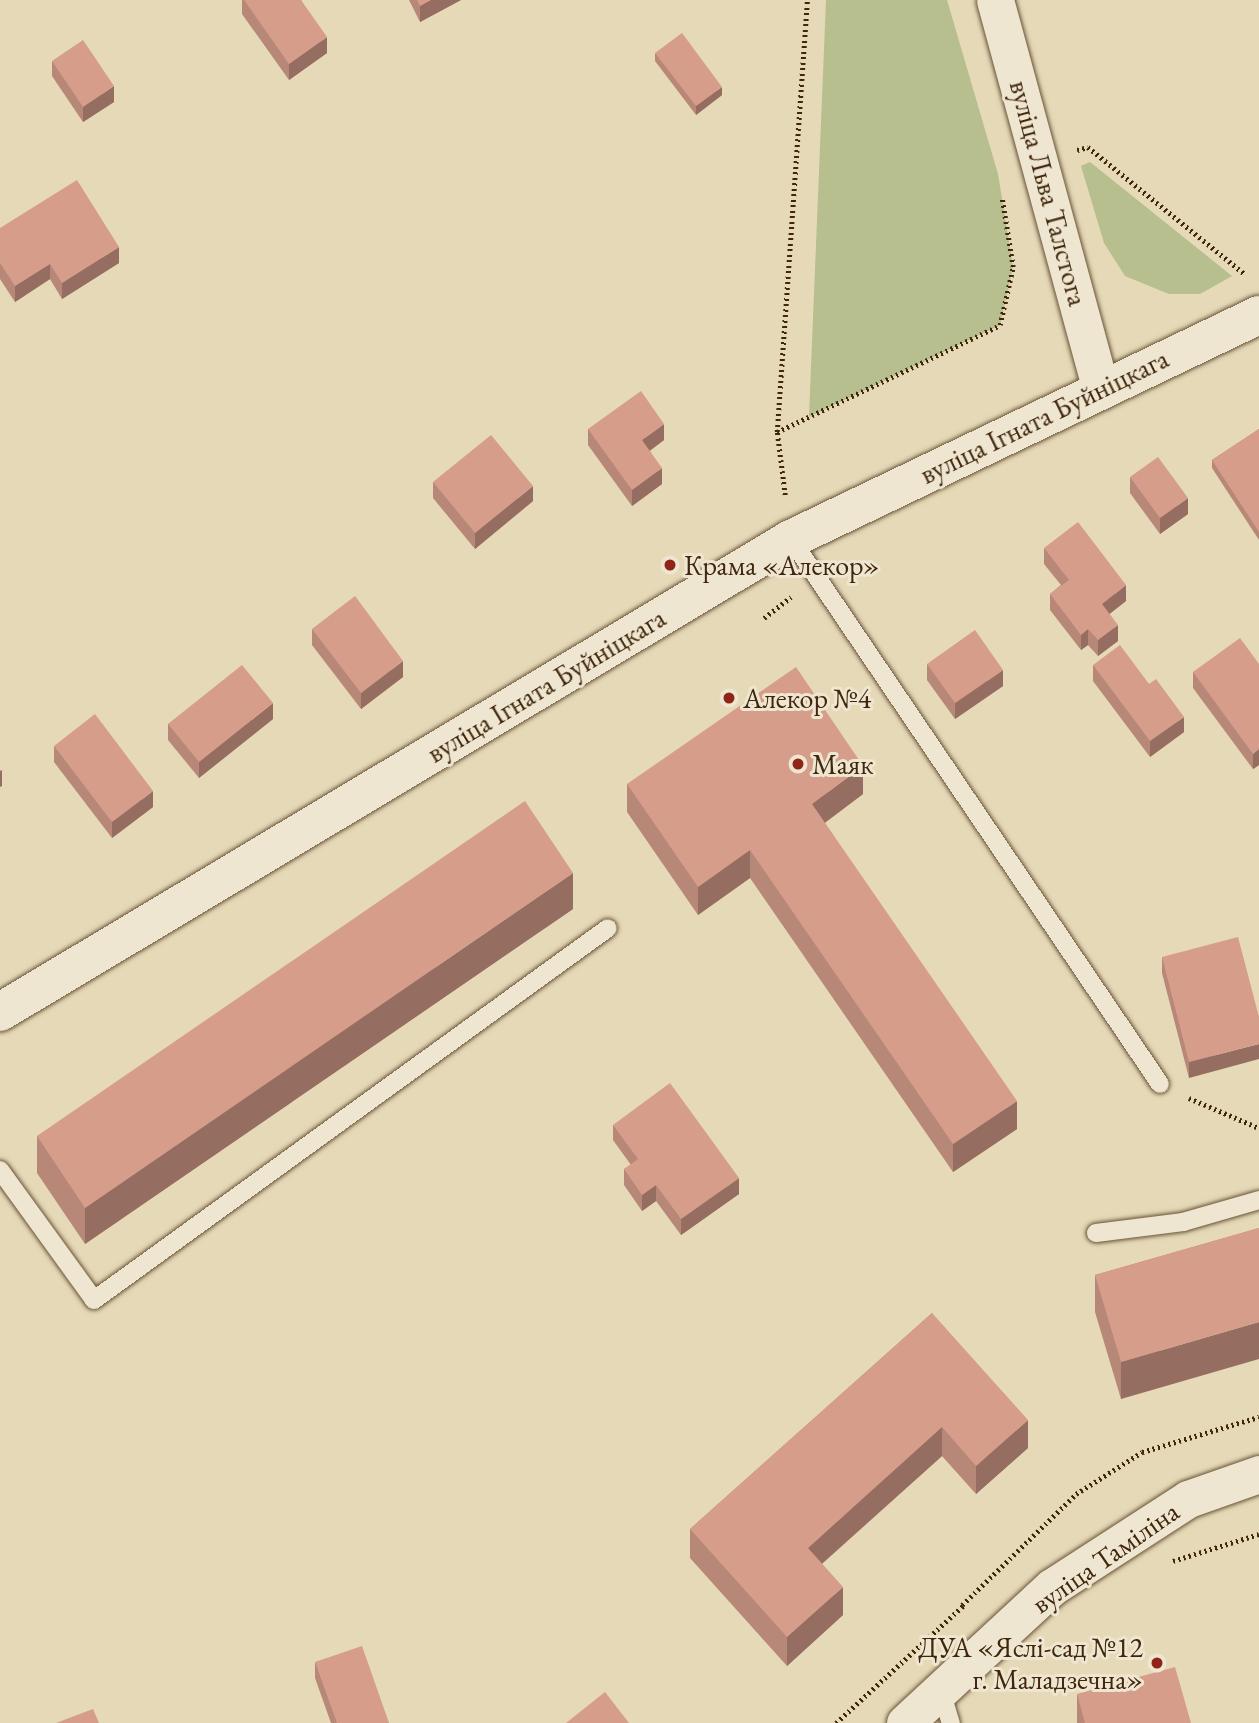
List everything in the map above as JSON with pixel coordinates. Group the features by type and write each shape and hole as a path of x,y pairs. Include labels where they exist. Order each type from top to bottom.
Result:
{"street":[{"name":"вуліца Льва Талстога","path":"995,0 1043,160 1100,386"},
{"name":"вуліца Ігната Буйніцкага","path":"0,1012 791,539 1100,386 1259,315"},
{"name":"вуліца Таміліна","path":"905,1723 946,1707 1052,1587 1188,1499 1259,1474"}],"lane":[{"path":"791,539 1160,1084"},
{"path":"0,1170 94,1300 608,928"},
{"path":"1096,1233 1183,1222 1259,1200"}],"path":[{"path":"791,539 777,432 807,0"},
{"path":"777,432 1000,325 1013,267 998,174 1088,147 1246,275 1252,272"},
{"path":"1160,1084 1259,1128"},
{"path":"962,1605 1076,1494 1142,1452 1259,1417"},
{"path":"1159,1566 1259,1534"}],"green space":[{"path":"826,0 947,0 998,174 1013,267 1000,325 809,417"},
{"path":"1090,162 1232,276 1200,294 1169,294 1125,276 1104,243 1081,166"}],"building":[{"path":"244,0 301,0 327,37 289,64"},
{"path":"417,0 431,0 420,6"},
{"path":"682,33 722,87 696,106 655,53"},
{"path":"83,40 114,86 83,107 52,61"},
{"path":"77,180 119,247 62,283 50,264 15,286 0,263 0,228"},
{"path":"641,391 664,424 642,440 662,468 632,490 588,429"},
{"path":"1259,429 1259,532 1212,460"},
{"path":"491,435 533,486 475,533 433,482"},
{"path":"1158,457 1188,498 1160,518 1130,477"},
{"path":"1078,522 1126,585 1102,604 1118,625 1098,640 1088,629 1081,635 1050,594 1069,580 1044,548"},
{"path":"355,596 403,661 361,693 312,629"},
{"path":"975,630 1003,670 955,703 927,664"},
{"path":"1240,638 1259,664 1259,749 1253,754 1193,672"},
{"path":"1120,645 1149,684 1156,679 1184,717 1150,741 1093,665"},
{"path":"242,665 273,703 199,762 168,724"},
{"path":"796,667 863,766 812,804 1017,1101 953,1144 750,850 698,887 627,784"},
{"path":"95,714 153,791 112,822 54,746"},
{"path":"525,801 573,873 85,1208 37,1136"},
{"path":"1238,937 1259,1017 1259,1044 1189,1062 1162,957"},
{"path":"670,1083 739,1178 681,1219 656,1185 642,1195 624,1169 638,1159 613,1125"},
{"path":"1259,1228 1259,1322 1121,1362 1095,1275"},
{"path":"932,1313 1028,1420 976,1466 942,1427 808,1548 843,1587 787,1637 690,1529"},
{"path":"362,1646 389,1723 337,1723 315,1662"},
{"path":"1175,1667 1191,1723 1085,1723 1077,1694"},
{"path":"605,1692 629,1723 566,1723"},
{"path":"93,1709 99,1723 56,1723"}],"place":[{"name":"Крама «Алекор»","path":"670,565"},
{"name":"Алекор №4","path":"729,698"},
{"name":"Маяк","path":"798,764"},
{"name":"ДУА «Яслі-сад №12 г. Маладзечна»","path":"1157,1663"}]}
